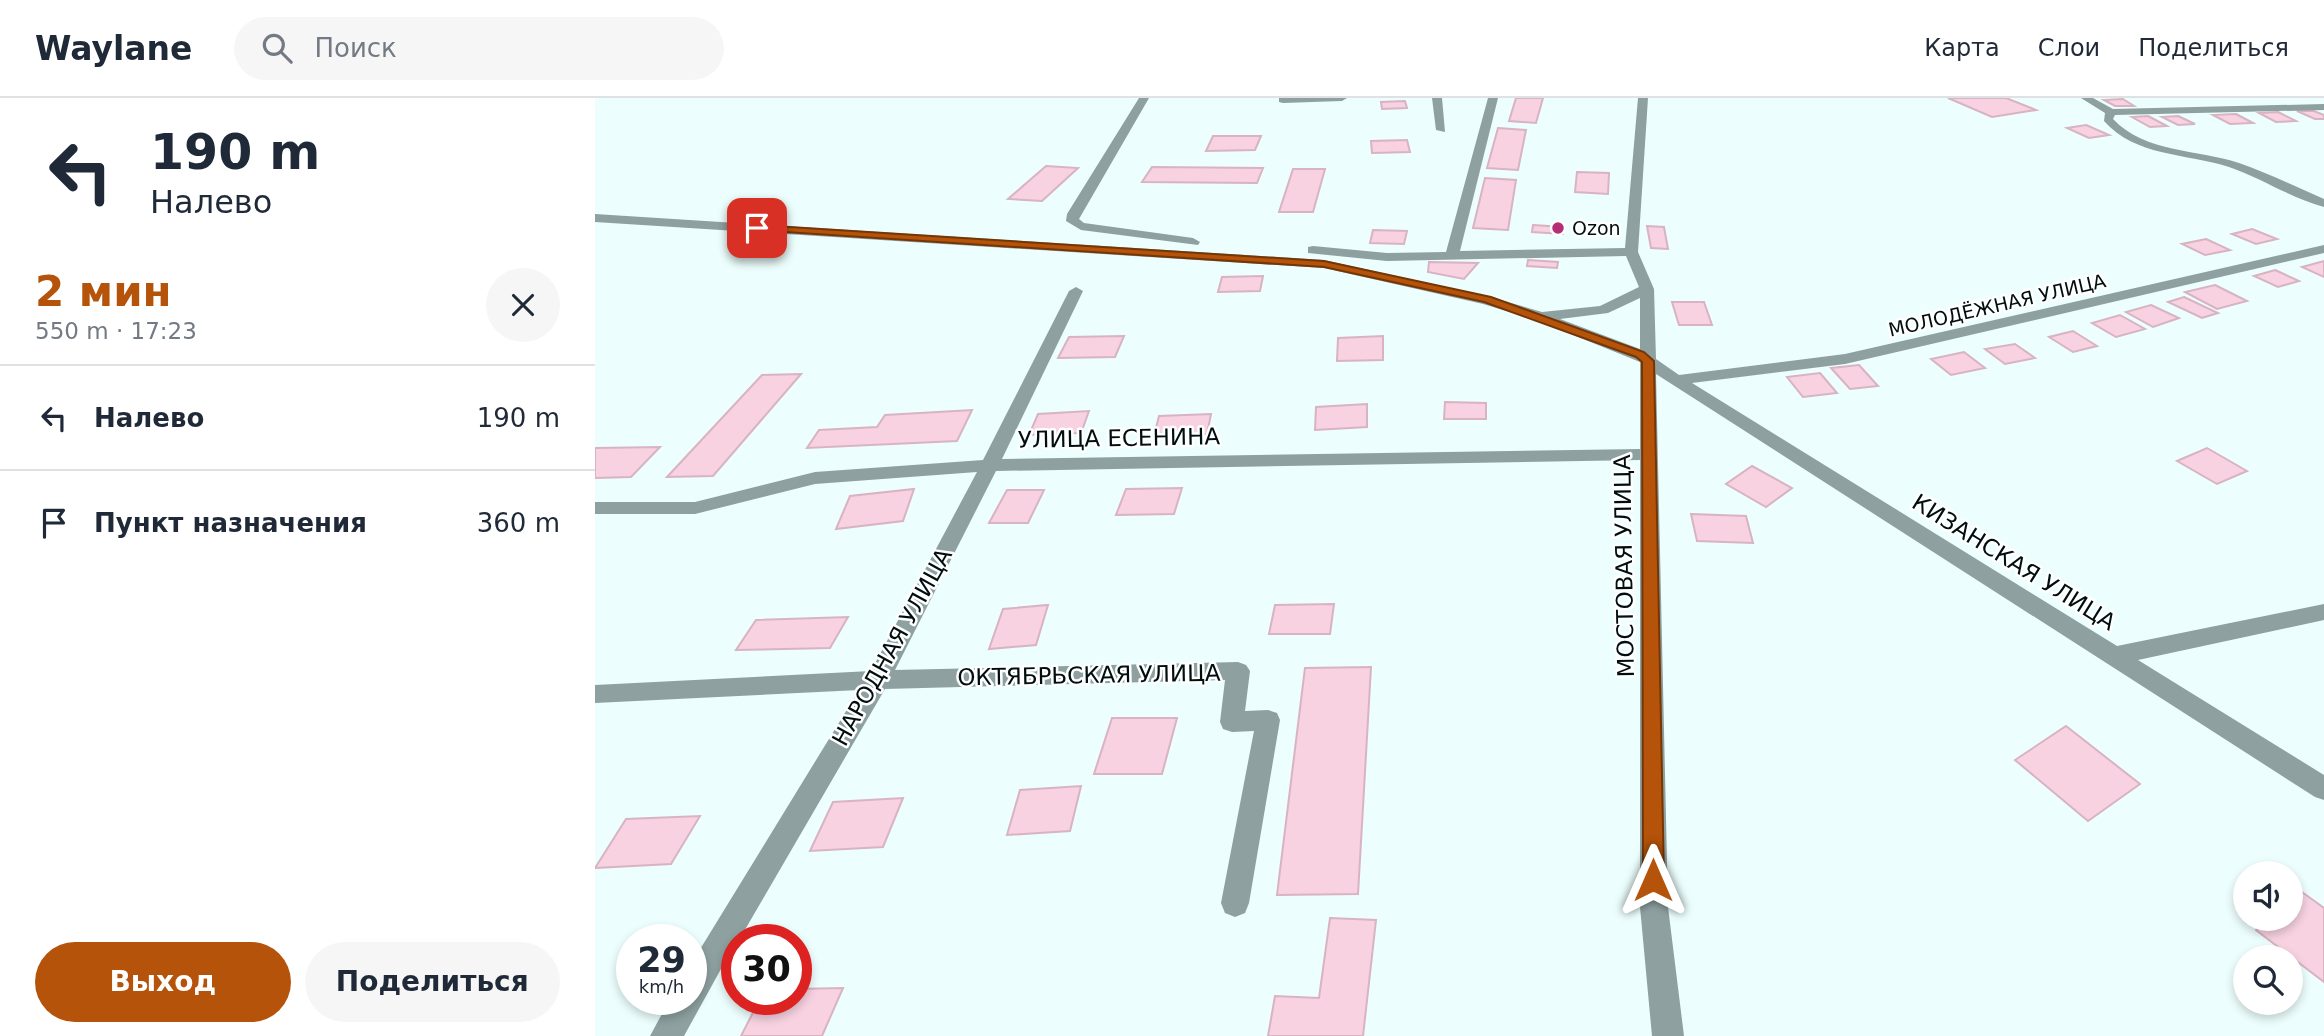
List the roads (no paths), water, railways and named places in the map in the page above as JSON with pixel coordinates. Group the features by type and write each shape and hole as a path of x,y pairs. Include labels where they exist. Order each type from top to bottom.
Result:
{"street":[{"path":"1144,98 1073,214 1072,220 1081,226 1176,241 1387,257 1631,252"},
{"path":"1283,100 1342,98"},
{"path":"1437,98 1441,130"},
{"path":"1452,255 1493,98"},
{"name":"МОСТОВАЯ УЛИЦА","path":"1643,98 1631,252 1647,289 1654,907 1668,1036"},
{"path":"2086,98 2111,113 2324,107"},
{"path":"2111,113 2108,119 2111,124 2135,139 2223,162 2324,203"},
{"name":"КИЗАНСКАЯ УЛИЦА","path":"595,218 1324,264 1474,296 1541,317 1640,355 2324,789"},
{"name":"МОЛОДЁЖНАЯ УЛИЦА","path":"1676,380 1845,359 2324,249"},
{"path":"1541,317 1603,310 1647,289"},
{"name":"НАРОДНАЯ УЛИЦА","path":"707,966 878,680 990,465 1076,291"},
{"name":"УЛИЦА ЕСЕНИНА","path":"595,508 695,508 815,478 990,465 1649,454"},
{"path":"2113,656 2324,612"},
{"name":"ОКТЯБРЬСКАЯ УЛИЦА","path":"878,680 1238,671 1232,722 1268,720 1235,903"},
{"path":"595,694 878,680"},
{"path":"666,1036 678,1015"}],"place":[{"name":"Ozon","path":"1558,228"}]}
